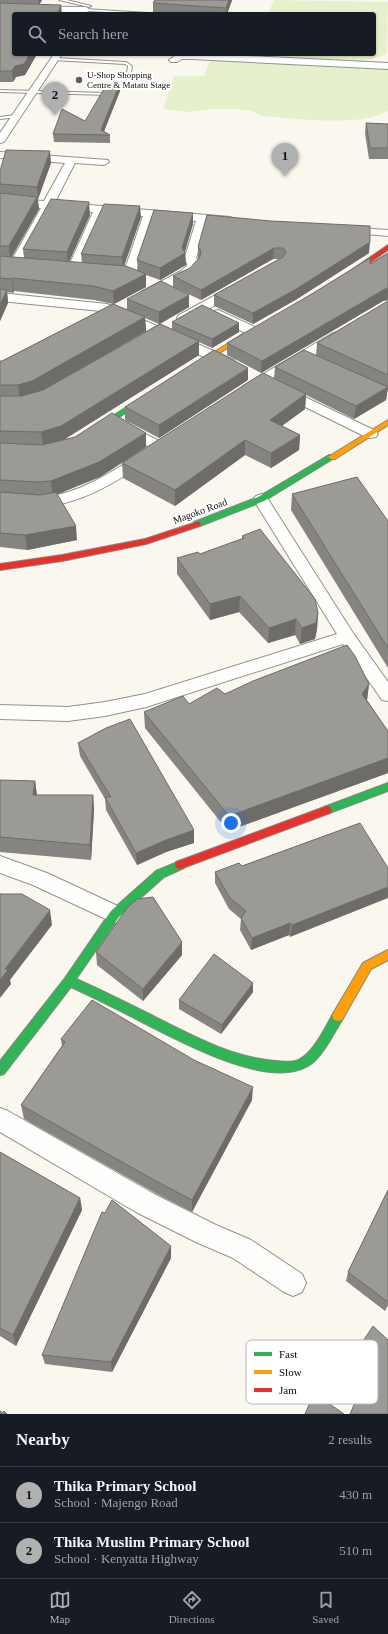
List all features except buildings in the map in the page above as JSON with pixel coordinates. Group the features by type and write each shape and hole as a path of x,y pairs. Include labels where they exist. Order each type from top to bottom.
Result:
{"street":[{"path":"0,9 88,7"},
{"path":"174,60 180,56 192,56 388,66"},
{"path":"0,140 57,57"},
{"path":"0,154 104,162"},
{"path":"15,266 46,205 72,160"},
{"path":"0,201 245,222"},
{"path":"73,270 100,209"},
{"path":"150,214 123,274 161,286 175,293"},
{"path":"100,318 185,274 193,267 193,261 190,260 202,218"},
{"path":"335,229 388,233"},
{"path":"335,282 387,249"},
{"path":"0,264 29,266"},
{"path":"58,269 88,271"},
{"path":"146,339 244,283"},
{"path":"0,297 94,306 114,311 213,355 371,434"},
{"path":"188,300 255,329"},
{"path":"186,372 255,329"},
{"path":"236,397 261,380 350,329"},
{"path":"304,356 318,362"},
{"path":"81,438 159,389"},
{"path":"111,419 160,447"},
{"name":"Magoko Road","path":"0,567 62,558 146,542 211,519 261,499 371,434 388,422"},
{"path":"0,500 42,503 56,501 106,481 173,439"},
{"path":"261,499 347,637 388,695"},
{"path":"0,712 68,714 105,709 146,700 347,637"},
{"path":"4,1058 69,982 115,914 160,874 186,862 388,786"},
{"path":"0,864 40,879 115,914"},
{"path":"69,982 146,1018 199,1046 236,1060 258,1065 290,1068 308,1061 324,1039 367,966 388,955"},
{"path":"0,1118 145,1203 206,1234 242,1248 292,1283"}],"lane":[{"path":"62,0 88,7 131,12"},
{"path":"0,91 108,94 115,92 122,87 130,72 130,66 126,63 57,57"},
{"path":"0,118 16,116"}],"green space":[{"path":"274,0 388,2 387,54 363,62 279,56 376,56 376,12 269,12"},
{"path":"210,60 388,69 388,110 378,116 363,119 308,120 261,116 252,111 236,109 213,109 188,112 163,109 174,76 204,76"}],"traffic: fast":[{"path":"91,432 149,395"},
{"path":"197,524 261,499 332,457"},
{"path":"327,810 388,787"},
{"path":"0,1070 69,981 115,914 160,874 180,865"},
{"path":"69,981 222,1055 255,1064 285,1067 303,1064 319,1047 338,1016"}],"traffic: slow":[{"path":"192,368 253,330"},
{"path":"332,457 388,422"},
{"path":"338,1016 367,966 388,955"}],"traffic: jam":[{"path":"345,277 388,247"},
{"path":"0,567 62,558 146,541 197,524"},
{"path":"180,865 327,810"}],"place":[{"name":"U-Shop Shopping Centre & Matatu Stage","path":"79,80"},
{"name":"Thika Muslim Primary School","path":"55,115"},
{"name":"Thika Primary School","path":"285,176"}]}
